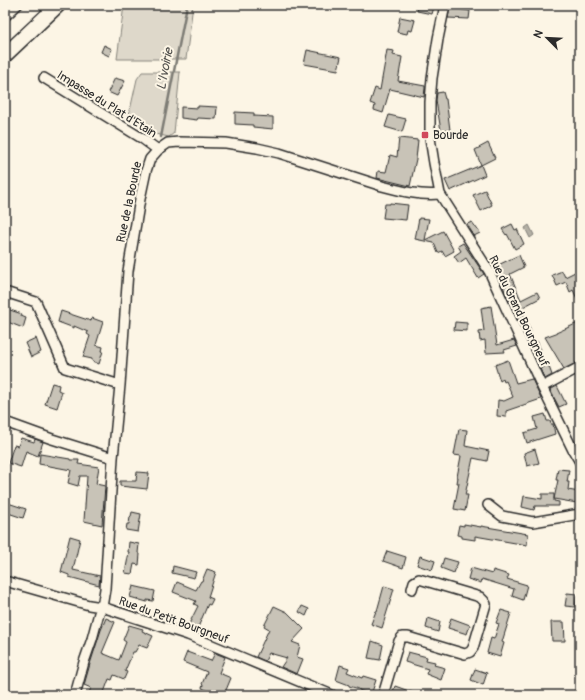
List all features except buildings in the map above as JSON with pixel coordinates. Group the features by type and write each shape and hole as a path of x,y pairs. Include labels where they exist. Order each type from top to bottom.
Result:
{"highway":[{"path":"5,34 36,5"},
{"path":"5,55 58,5"}],"street":[{"name":"Rue du Grand Bourgneuf","path":"445,5 430,102 430,138 440,194 489,271 572,450 579,458"},
{"name":"Impasse du Plat d'Etain","path":"44,78 158,150"},
{"path":"158,150 168,143 179,142 226,144 257,148 279,153 382,186 421,195 440,194"},
{"name":"Rue de la Bourde","path":"120,385 128,271 134,230 146,171 150,159 158,150"},
{"path":"5,292 36,302 65,368 120,385"},
{"path":"542,387 580,367"},
{"name":"Rue du Petit Bourgneuf","path":"120,385 113,458 105,589 102,607 188,635 332,695"},
{"path":"5,422 52,439 113,458"},
{"path":"488,505 502,516 534,522 580,514"},
{"path":"383,695 399,642 402,637 408,637 466,654 473,648 486,604 484,600 480,598 419,579 414,582 412,588"},
{"path":"5,581 89,605 102,607 75,695"}],"shaded area":[{"path":"124,5 193,5 186,59 117,59"},
{"path":"142,72 180,72 174,133 169,137 146,132 129,115 137,79"},
{"path":"529,225 534,235 530,238 525,228"}],"waterway":[{"name":"L'Ivoirie","path":"161,137 187,5"}],"place":[{"name":"Bourde","path":"425,135"}]}
